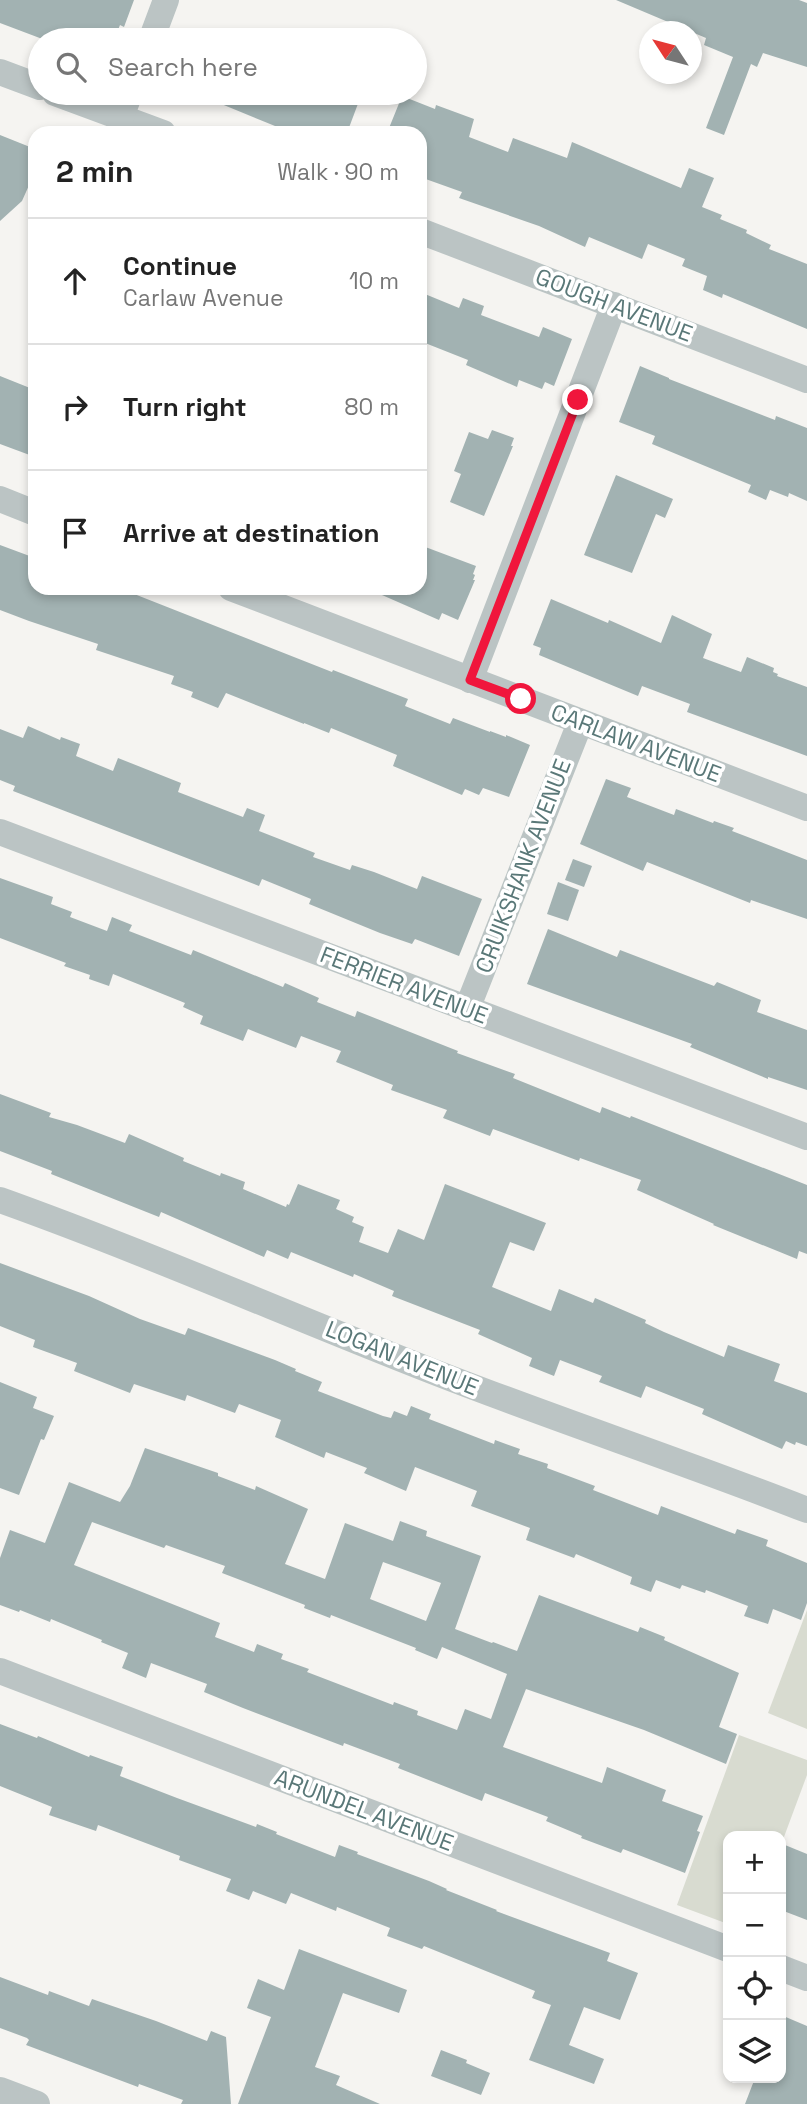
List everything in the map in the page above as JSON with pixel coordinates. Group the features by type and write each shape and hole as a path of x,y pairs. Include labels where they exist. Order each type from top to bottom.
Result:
{"street":[{"path":"156,28 166,0"},
{"path":"0,72 28,82"},
{"path":"126,105 154,126"},
{"name":"GOUGH AVENUE","path":"427,234 807,380"},
{"path":"470,680 614,305"},
{"path":"0,499 28,510"},
{"name":"CARLAW AVENUE","path":"249,595 807,808"},
{"name":"CRUIKSHANK AVENUE","path":"467,1009 580,723"},
{"name":"FERRIER AVENUE","path":"0,832 807,1137"},
{"name":"LOGAN AVENUE","path":"0,1200 81,1229 429,1370 807,1510"},
{"name":"ARUNDEL AVENUE","path":"0,1671 723,1947"},
{"path":"786,1970 807,1978"},
{"path":"0,2090 37,2104"}],"shaded area":[{"path":"807,1610 807,1729 768,1713"},
{"path":"739,1735 807,1760 807,1775 786,1832 723,1831 723,1922 677,1905"}],"building":[{"path":"0,0 134,0 124,27 120,25 119,28 28,28 28,34 0,23"},
{"path":"616,0 799,0 807,3 807,67 763,53 757,67 751,64 724,135 706,128 733,57 704,45 706,38 702,36 702,21 666,21"},
{"path":"224,105 358,105 350,126 275,126"},
{"path":"398,105 425,105 435,109 436,105 474,119 469,137 508,152 513,138 567,158 572,142 681,188 689,168 714,178 702,207 722,215 720,219 747,230 746,233 771,245 769,249 807,264 807,329 723,294 722,298 703,290 707,276 682,266 685,259 648,244 642,259 589,237 585,247 539,226 459,198 462,192 427,180 427,126 390,126"},
{"path":"0,135 28,146 28,188 22,201 0,221"},
{"path":"427,295 459,308 463,298 484,306 481,315 539,337 543,327 572,339 554,386 545,382 542,389 519,380 517,387 466,365 468,360 427,344"},
{"path":"640,366 775,420 776,416 807,428 807,501 789,493 788,497 770,490 766,500 748,492 751,485 652,444 655,436 619,422"},
{"path":"0,376 28,387 28,454 0,444"},
{"path":"492,430 514,438 484,516 450,502 461,474 454,471 469,432 488,439"},
{"path":"616,475 673,499 665,518 656,514 632,573 584,555"},
{"path":"0,545 28,555 28,595 137,595 408,699 405,706 450,724 453,718 530,745 509,797 483,788 479,795 465,789 462,795 393,766 397,755 331,728 329,733 226,693 218,708 191,697 193,692 171,684 174,676 96,650 98,644 0,610"},
{"path":"427,548 476,566 473,574 475,580 458,620 442,613 439,620 382,595 427,595"},
{"path":"551,599 661,643 672,615 712,634 703,658 741,672 747,657 774,668 773,672 778,674 777,676 807,687 807,756 687,712 690,704 642,686 638,696 539,655 541,648 533,645"},
{"path":"28,726 60,740 61,737 80,744 76,756 113,771 118,758 181,783 178,792 243,817 247,808 265,815 259,831 315,853 313,857 350,870 352,865 417,889 422,876 482,899 459,956 415,939 412,944 380,933 309,904 311,899 262,879 259,886 13,791 15,786 0,780 0,729 23,738"},
{"path":"606,779 631,788 627,797 674,815 676,809 734,828 732,831 807,860 807,919 751,900 750,903 647,862 643,871 580,844"},
{"path":"573,859 592,866 584,887 565,880"},
{"path":"0,878 53,897 51,904 72,912 70,917 107,931 112,917 132,925 129,931 191,955 193,950 283,987 285,983 319,998 317,1002 355,1017 357,1011 515,1074 513,1078 600,1113 602,1107 630,1118 631,1116 807,1185 807,1254 799,1251 797,1259 713,1225 637,1190 641,1180 580,1158 579,1161 493,1129 490,1136 443,1118 447,1110 391,1090 393,1085 336,1062 341,1051 301,1036 296,1048 248,1029 243,1041 200,1024 203,1016 183,1007 185,1003 113,974 109,986 89,979 90,975 64,966 66,963 0,938"},
{"path":"558,882 579,890 568,921 547,914"},
{"path":"548,929 617,957 620,950 714,986 717,982 761,1000 757,1012 807,1030 807,1090 768,1079 690,1047 692,1044 527,984"},
{"path":"0,1094 51,1113 49,1117 125,1143 129,1134 184,1158 183,1161 220,1176 221,1173 245,1182 243,1189 286,1207 298,1184 340,1200 336,1209 354,1217 352,1222 364,1227 359,1242 388,1253 398,1229 424,1240 445,1184 546,1223 534,1251 510,1242 492,1287 551,1311 559,1289 593,1303 595,1298 646,1320 645,1323 664,1332 724,1357 728,1345 780,1364 774,1381 807,1393 807,1446 786,1441 782,1449 702,1414 704,1409 646,1386 641,1398 599,1382 602,1376 560,1360 554,1376 529,1366 532,1358 478,1334 480,1330 392,1296 394,1291 354,1274 353,1277 291,1252 288,1259 267,1250 264,1257 161,1212 159,1217 51,1174 52,1171 0,1151"},
{"path":"0,1263 185,1335 188,1328 275,1360 322,1382 318,1391 383,1416 391,1418 394,1411 407,1416 411,1406 431,1414 429,1419 494,1444 495,1440 520,1449 518,1454 548,1464 547,1468 595,1486 593,1490 658,1515 661,1506 735,1534 737,1529 768,1540 766,1546 807,1563 807,1603 801,1620 773,1609 768,1624 744,1616 748,1606 706,1590 705,1593 682,1585 680,1589 656,1580 651,1592 630,1584 632,1577 576,1554 574,1558 526,1540 530,1528 471,1506 477,1491 415,1467 406,1491 364,1473 367,1468 326,1452 324,1458 275,1437 281,1420 239,1404 235,1413 187,1395 185,1401 134,1384 130,1393 74,1371 77,1363 33,1347 35,1340 0,1326"},
{"path":"0,1382 37,1397 33,1408 54,1416 44,1440 41,1439 19,1495 0,1488"},
{"path":"145,1448 218,1473 218,1476 255,1490 256,1486 308,1509 285,1564 325,1579 345,1523 393,1541 400,1521 427,1531 426,1536 481,1556 455,1629 517,1651 539,1595 638,1632 640,1627 739,1673 719,1727 737,1734 726,1764 644,1730 526,1689 503,1747 602,1783 607,1767 666,1790 662,1801 703,1816 685,1873 623,1849 621,1853 581,1838 582,1836 546,1821 548,1817 485,1793 482,1801 398,1768 400,1764 344,1743 343,1746 243,1708 204,1692 207,1684 151,1663 146,1678 122,1668 128,1653 101,1642 102,1640 51,1619 50,1622 0,1605 0,1558 10,1530 45,1543 69,1482 120,1502 130,1486","holes":["92,1522 225,1566 222,1573 305,1605 304,1608 330,1618 331,1615 416,1648 415,1650 437,1659 442,1647 507,1674 491,1719 465,1709 457,1730 417,1715 418,1711 394,1702 393,1705 307,1672 309,1669 281,1659 283,1654 257,1644 254,1652 215,1637 220,1623 74,1565","383,1562 441,1583 426,1621 370,1599"]},
{"path":"0,1724 123,1767 120,1776 177,1798 256,1827 257,1824 335,1857 339,1845 496,1911 610,1953 607,1961 638,1973 620,2020 584,2007 569,2045 604,2059 594,2084 529,2060 551,2005 532,1998 535,1991 424,1946 422,1949 387,1936 390,1928 337,1907 336,1911 291,1893 286,1904 253,1891 249,1900 226,1891 231,1879 179,1860 180,1856 98,1825 96,1831 49,1815 52,1807 0,1786"},
{"path":"786,1845 807,1854 807,1920 786,1912"},
{"path":"299,1949 407,1990 399,2013 343,1993 315,2067 340,2076 336,2085 380,2104 238,2104 271,2017 247,2008 258,1979 284,1990"},
{"path":"0,1977 48,1995 49,1991 89,2006 92,1999 207,2041 211,2031 226,2037 231,2104 181,2104 183,2100 139,2084 138,2087 26,2045 29,2040 27,2038 0,2028"},
{"path":"786,2017 807,2026 807,2104 745,2104 753,2083 786,2083"},
{"path":"441,2050 490,2073 481,2095 431,2076"}],"route":[{"path":"521,699 470,680 578,400"}]}
